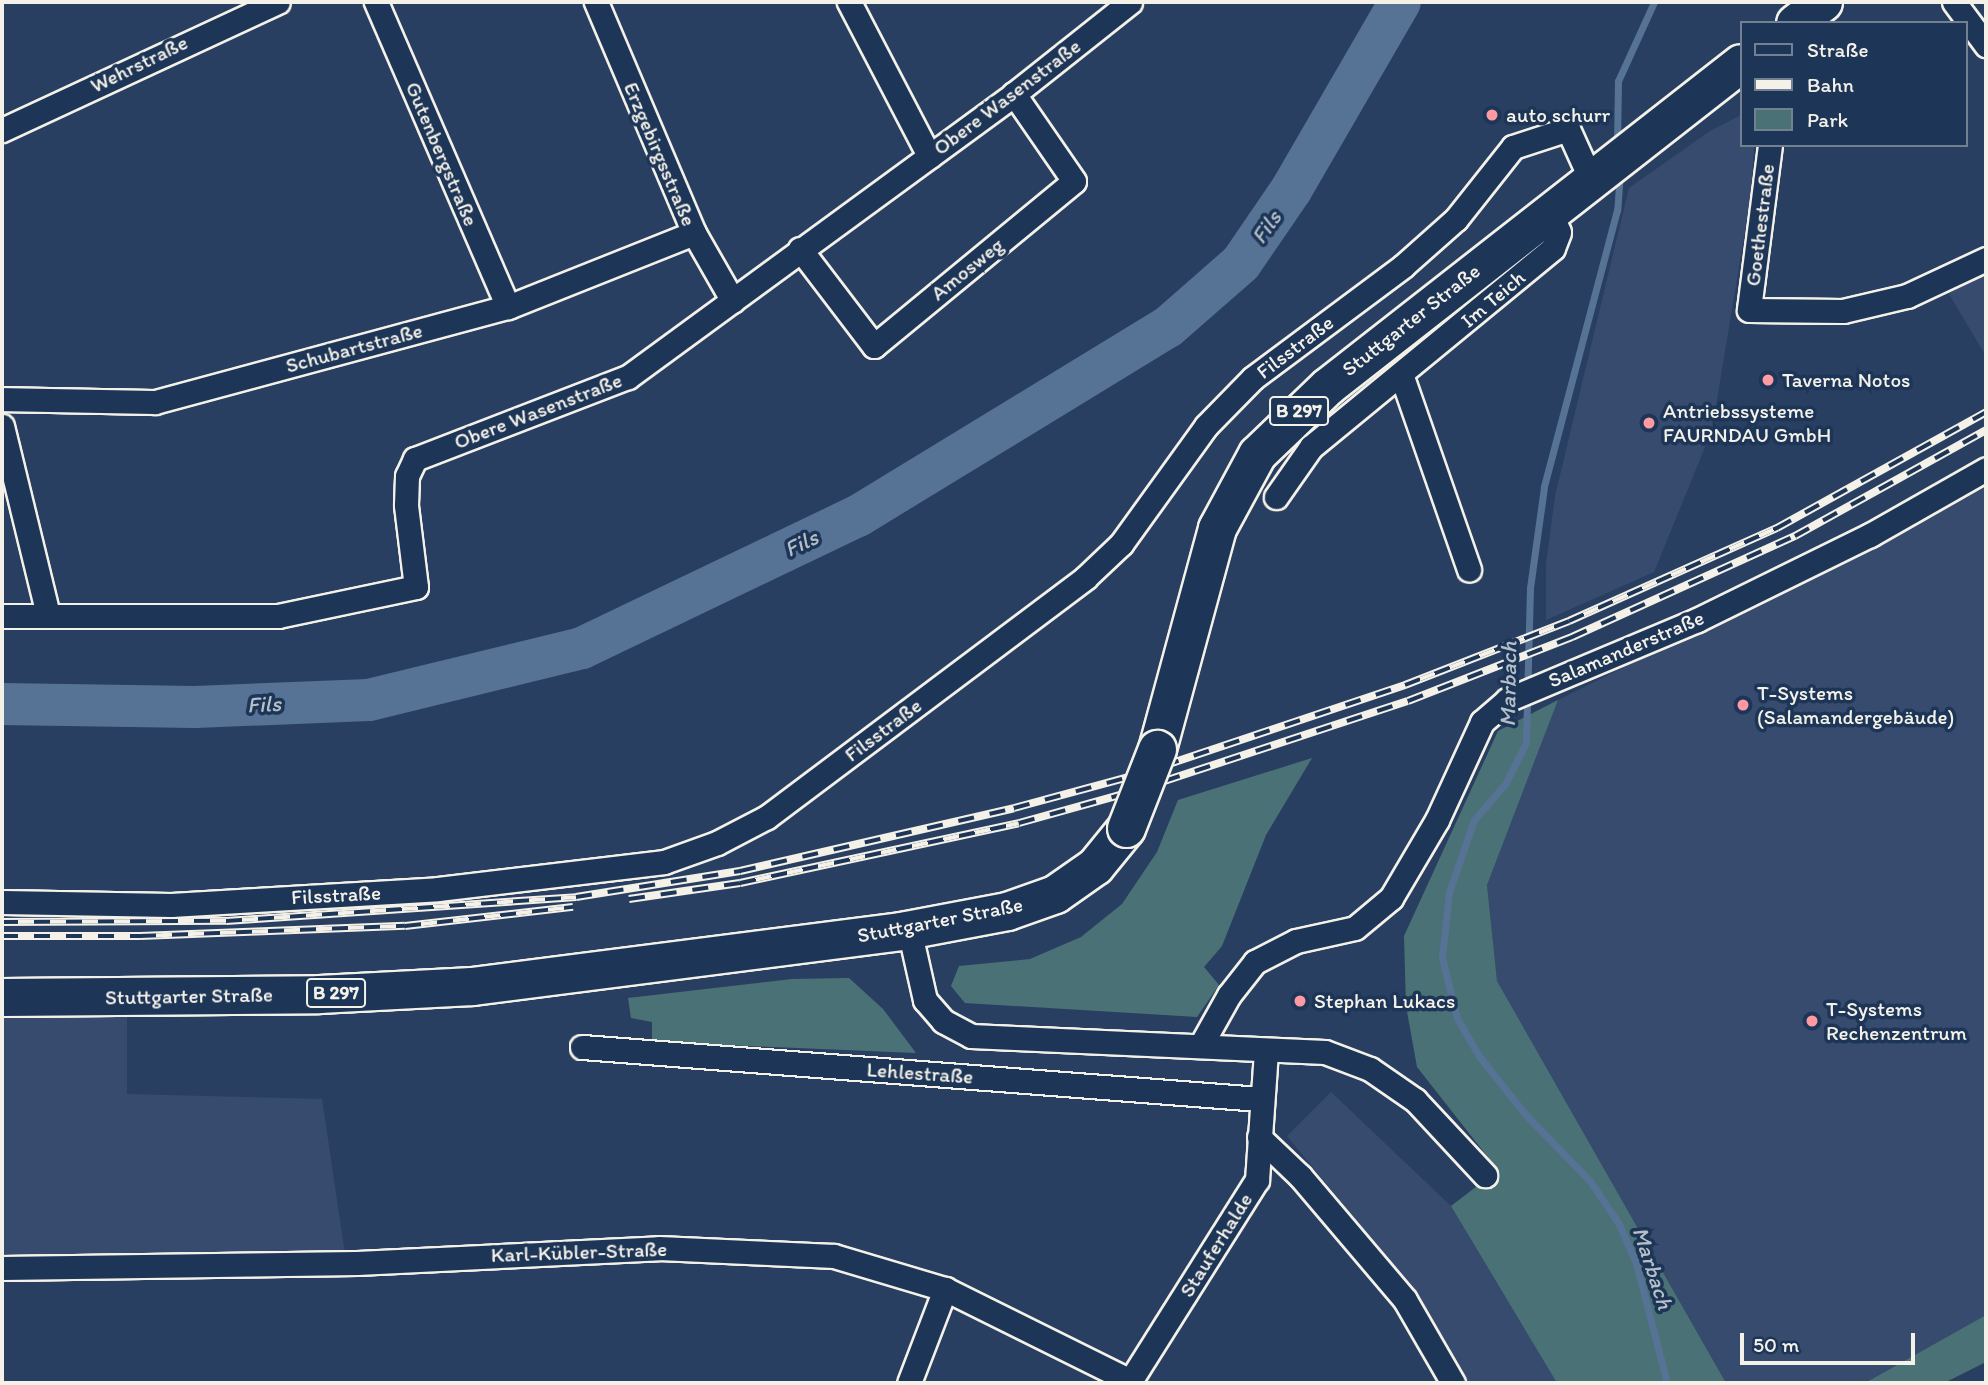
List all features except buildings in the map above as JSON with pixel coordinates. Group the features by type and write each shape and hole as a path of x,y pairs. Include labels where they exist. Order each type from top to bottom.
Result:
{"main road":[{"path":"1798,21 1823,2"},
{"name":"Stuttgarter Straße","path":"2,997 305,995 472,986 907,934 1007,911 1055,894 1095,866 1126,828 1157,749 1217,528 1257,454 1328,386 1740,65"}],"street":[{"name":"Wehrstraße","path":"2,130 278,2"},
{"name":"Gutenbergstraße","path":"376,2 508,307"},
{"name":"Erzgebirgsstraße","path":"596,2 694,233 733,301"},
{"path":"849,2 929,156"},
{"name":"Obere Wasenstraße","path":"2,616 278,616 416,587 406,505 407,476 415,459 628,377 1014,94 1130,2"},
{"path":"1954,2 1986,45"},
{"name":"Amosweg","path":"800,249 874,346 1074,181 1014,94"},
{"name":"Filsstraße","path":"2,902 171,905 438,889 664,862 717,843 767,817 1085,578 1121,544 1206,426 1253,378 1403,266 1456,219 1513,147 1568,130 1600,173"},
{"name":"Goethestraße","path":"1770,147 1749,310 1843,311 1907,296 1986,259"},
{"name":"Im Teich","path":"1276,497 1311,447 1553,248 1559,232 1550,212"},
{"name":"Schubartstraße","path":"2,399 155,402 508,307 694,233"},
{"path":"1401,374 1469,569"},
{"path":"2,426 48,615"},
{"name":"Salamanderstraße","path":"1201,1045 1229,995 1255,962 1296,941 1355,928 1391,898 1437,820 1482,722 1507,701 1697,620 1870,535 1986,469"},
{"name":"Lehlestraße","path":"907,934 925,1000 943,1021 971,1036 1325,1052 1370,1069 1415,1100 1485,1175"},
{"name":"Lehlestraße","path":"582,1047 1259,1099"},
{"name":"Stauferhalde","path":"1129,1382 1257,1180 1259,1099 1266,1051"},
{"path":"1259,1137 1300,1176 1405,1300 1453,1383"},
{"name":"Karl-Kübler-Straße","path":"2,1268 356,1263 721,1249 834,1256 945,1289 1129,1382"},
{"path":"909,1383 945,1289"}],"shaded area":[{"path":"1740,116 1740,147 1754,147 1751,194 1712,430 1654,572 1546,620 1546,564 1555,496 1629,188 1710,131"},
{"path":"1986,269 1986,356 1949,294"},
{"path":"1986,487 1986,1315 1865,1383 1726,1383 1497,981 1487,885 1558,700"},
{"path":"127,1010 127,1094 322,1099 345,1254 2,1261 2,1011"},
{"path":"1331,1092 1451,1206 1557,1383 1469,1383 1420,1298 1287,1136"}],"green space":[{"path":"1558,700 1487,885 1497,981 1726,1383 1557,1383 1451,1206 1498,1170 1417,1067 1406,1006 1404,936 1498,731"},
{"path":"1312,758 1266,835 1222,946 1204,967 1219,985 1197,1017 965,1003 951,986 959,966 1030,959 1081,937 1122,904 1157,852 1178,800"},
{"path":"849,978 883,1009 916,1053 652,1042 652,1022 631,1018 628,998 792,979"},
{"path":"1986,1315 1986,1362 1944,1383 1865,1383"}],"waterway":[{"name":"Fils","path":"2,704 195,707 369,700 582,648 858,516 1168,327 1241,263 1291,190 1400,2"},
{"name":"Marbach","path":"1617,145 1618,81 1654,2"},
{"name":"Marbach","path":"1620,171 1617,210 1544,487 1530,588 1526,743 1505,784 1474,820 1449,892 1442,958 1457,1018 1479,1056 1525,1114 1590,1181 1619,1224 1636,1263 1667,1383"}],"railway":[{"path":"2,922 226,921 576,897 740,871 1014,808 1133,776 1405,685 1569,621 1777,528 1986,412"},
{"path":"629,899 740,883 1019,823 1134,791 1408,701 1572,637 1795,536 1986,430"},
{"path":"2,936 140,936 405,926 573,907"}],"place":[{"name":"auto schurr","path":"1492,115"},
{"name":"Taverna Notos","path":"1768,380"},
{"name":"Antriebssysteme FAURNDAU GmbH","path":"1649,423"},
{"name":"T-Systems (Salamandergebäude)","path":"1743,705"},
{"name":"Stephan Lukacs","path":"1300,1001"},
{"name":"T-Systems Rechenzentrum","path":"1812,1021"}]}
